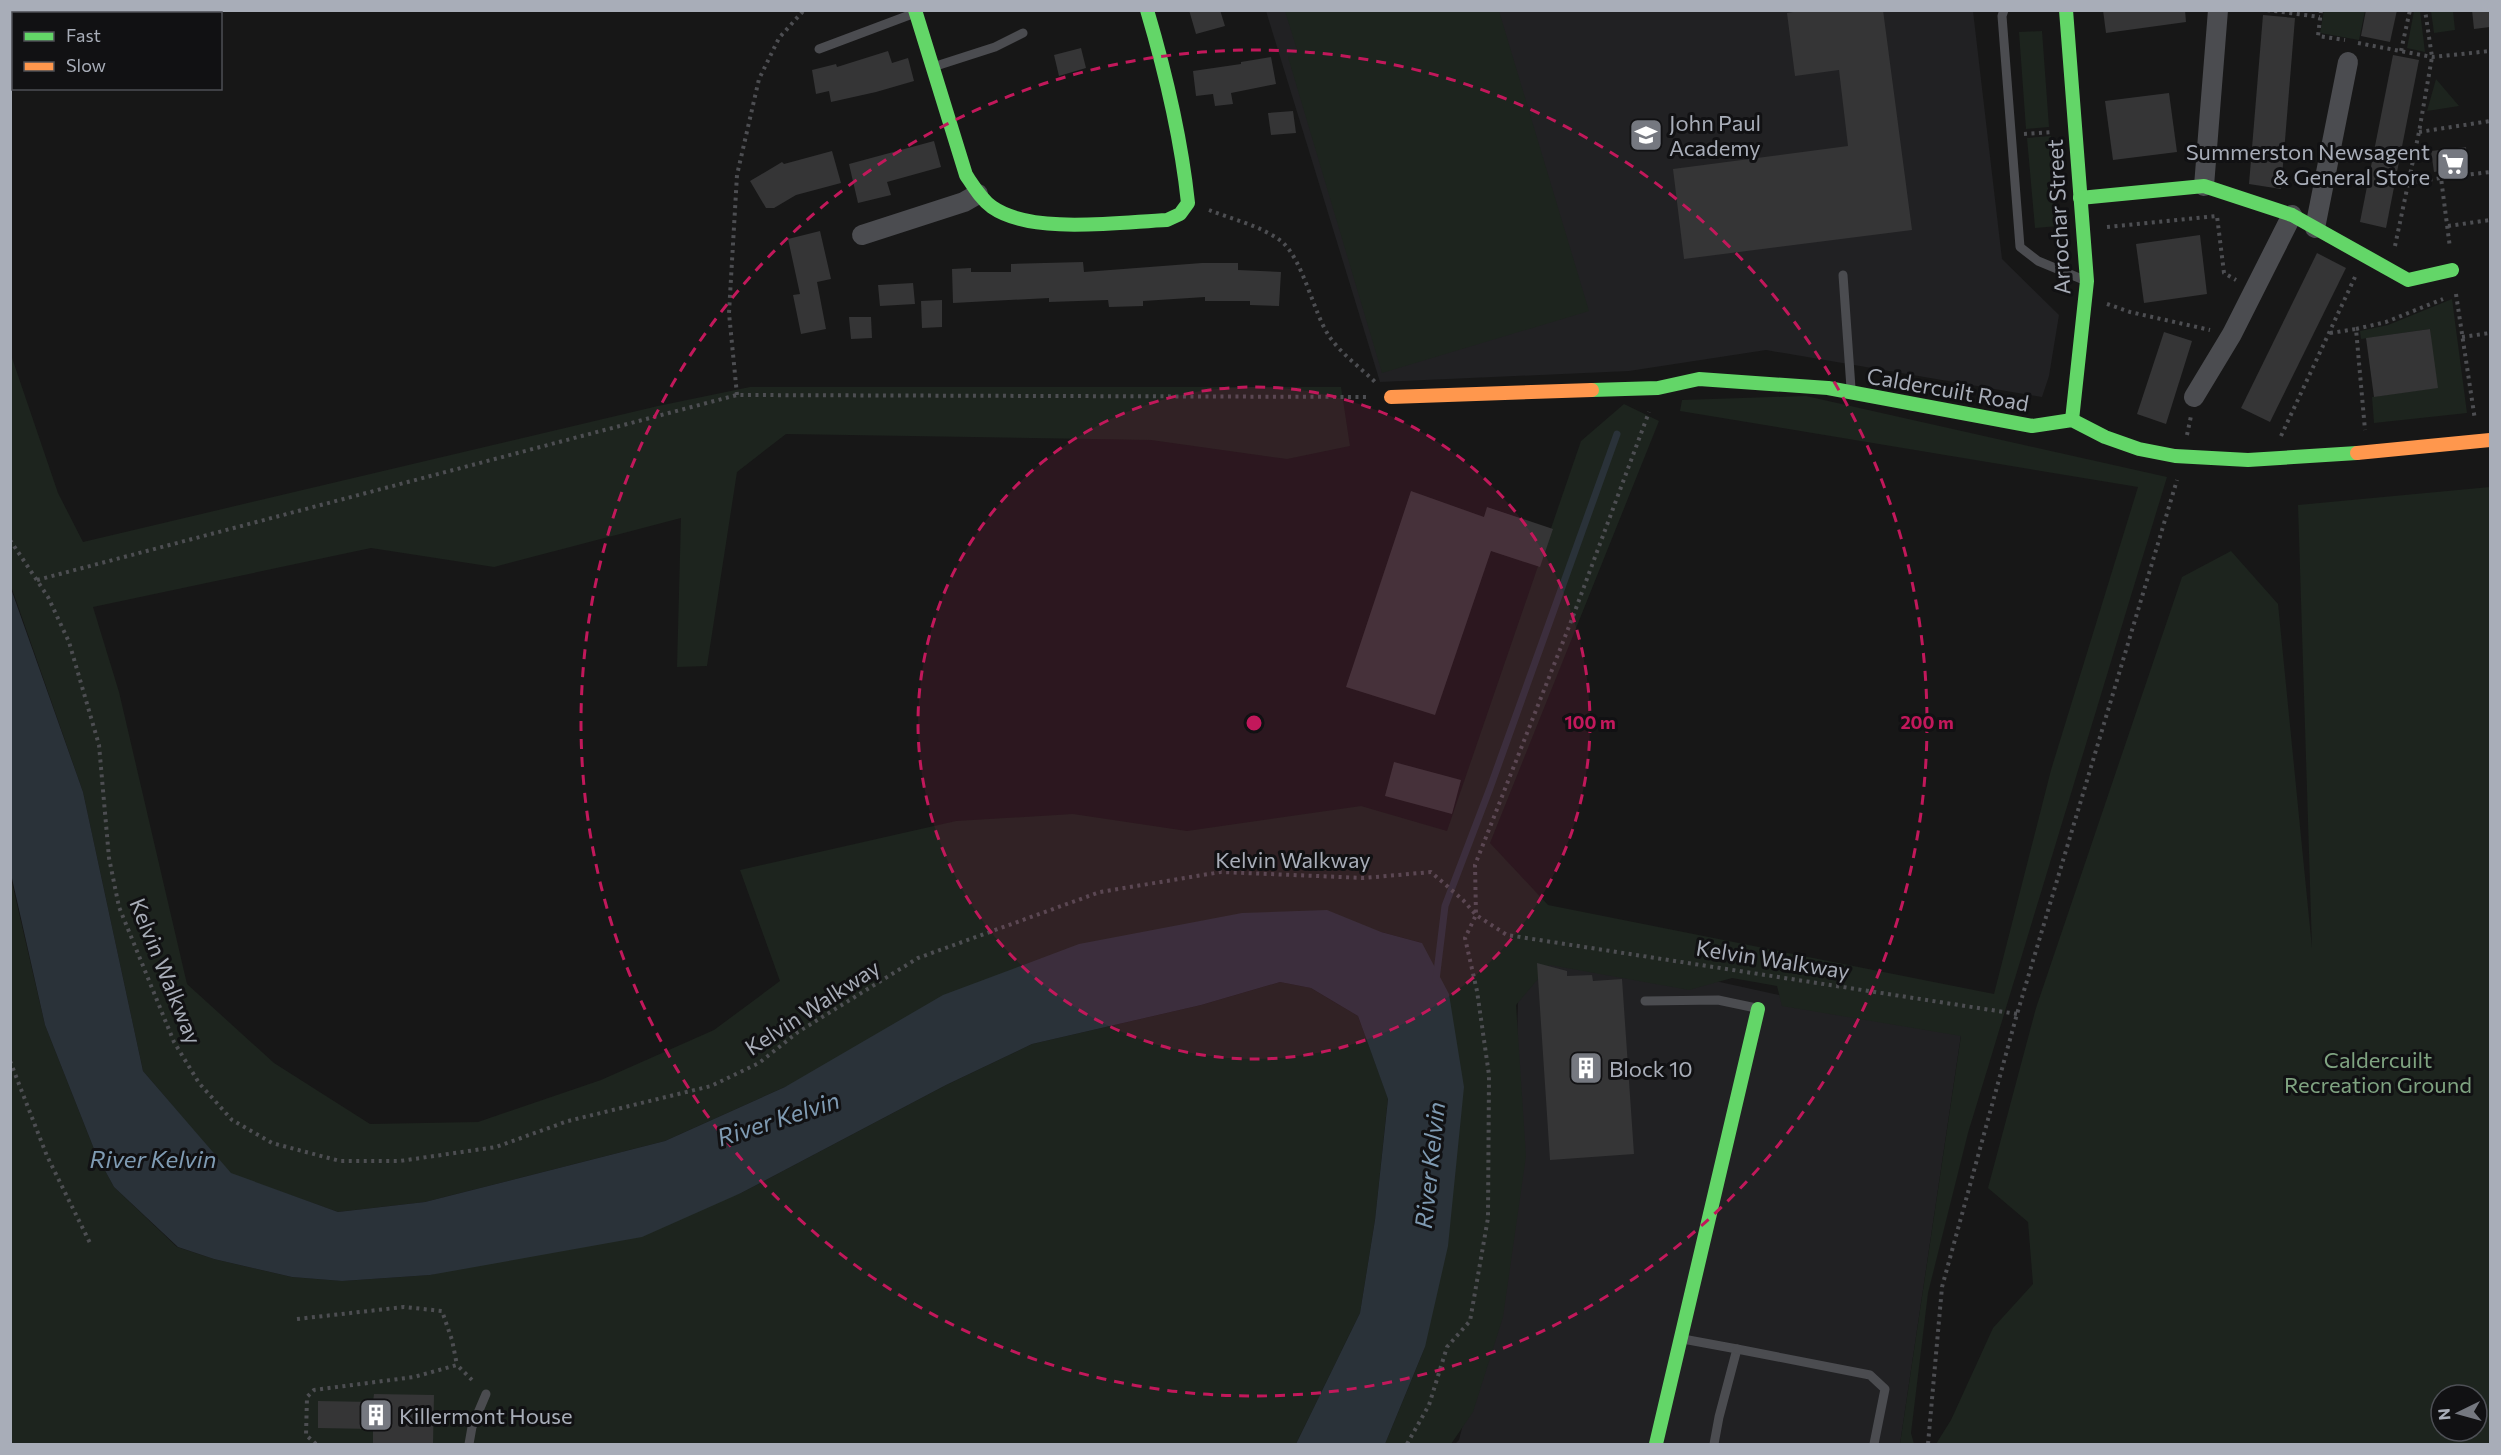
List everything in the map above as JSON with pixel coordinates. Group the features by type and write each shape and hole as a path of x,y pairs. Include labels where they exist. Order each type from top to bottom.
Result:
{"street":[{"path":"915,11 966,175 978,194 992,207 1010,217 1032,223 1058,225 1167,220 1180,214 1188,203 1186,170 1171,99 1147,10"},
{"name":"Arrochar Street","path":"2066,10 2087,280 2072,420"},
{"path":"2204,186 2218,10"},
{"path":"2315,228 2348,62"},
{"path":"2080,198 2204,186 2292,215 2366,254 2408,280 2452,270"},
{"path":"862,235 964,202 978,194"},
{"path":"2194,397 2232,334 2292,215"},
{"name":"Caldercuilt Road","path":"1391,397 1658,388 1699,379 1828,388 2032,426 2072,420"},
{"path":"2072,420 2097,436 2144,452 2183,458 2269,461 2490,440"},
{"path":"1656,1444 1758,1009"}],"lane":[{"path":"2004,10 2002,16 2020,247 2038,261 2087,280"},
{"path":"819,49 915,11"},
{"path":"933,67 995,46 1023,33"},
{"path":"1843,275 1851,394"},
{"path":"1645,1001 1718,1000 1758,1009"},
{"path":"1681,1338 1870,1375 1885,1389 1874,1444"},
{"path":"1714,1444 1737,1349"},
{"path":"469,1444 472,1426 486,1394"}],"path":[{"path":"737,395 729,313 737,175 759,79 779,38 804,10"},
{"path":"2267,10 2320,17"},
{"path":"2321,10 2318,36 2432,57 2490,51"},
{"path":"2401,51 2410,10"},
{"path":"2390,270 2432,57 2425,10"},
{"path":"2419,132 2490,121"},
{"path":"2012,135 2075,130"},
{"path":"2441,178 2490,172"},
{"path":"1188,203 1265,232 1283,243 1293,257 1328,334 1340,350 1391,397"},
{"path":"2083,229 2217,216 2224,273 2254,290"},
{"path":"2448,226 2490,221"},
{"path":"2269,461 2366,254"},
{"path":"2329,333 2386,322 2456,294"},
{"path":"2085,296 2130,312 2232,334"},
{"path":"2356,329 2367,452"},
{"path":"2462,337 2490,333"},
{"path":"1407,1444 1429,1405 1447,1347 1470,1321 1488,1218 1489,1075 1465,938 1476,915 1475,865 1576,608 1658,388"},
{"path":"36,580 737,395 1391,397"},
{"path":"1928,1444 1942,1287 2017,1014 2183,458 2194,397"},
{"name":"Kelvin Walkway","path":"10,540 48,597 69,642 99,745 109,858 119,907 174,1042 199,1083 232,1120 272,1143 340,1161 400,1161 496,1147 568,1121 711,1086 759,1063 798,1032 918,958 1100,892 1221,872 1364,878 1431,872 1463,900 1476,915 1507,935 2017,1014"},
{"path":"10,1060 47,1156 90,1243"},
{"path":"297,1319 404,1307 442,1311 452,1340 457,1365 486,1394"},
{"path":"316,1444 306,1435 307,1397 314,1390 414,1377 457,1365"}],"shaded area":[{"name":"John Paul Academy","path":"1266,11 1973,11 2002,259 2059,315 2049,376 2042,397 1766,350 1629,371 1380,382"},
{"path":"1520,938 1961,1035 1900,1444 1455,1444 1459,1440 1511,1236"}],"green space":[{"path":"2324,10 2365,11 2359,40 2320,33"},
{"path":"1285,11 1499,11 1589,311 1382,373 1288,57 1298,53"},
{"path":"2414,11 2420,11 2425,52 2407,48"},
{"path":"2431,11 2453,11 2455,30 2434,33"},
{"path":"2042,31 2049,127 2026,129 2019,32"},
{"path":"2436,79 2459,106 2427,111"},
{"path":"2051,136 2058,226 2035,228 2027,138"},
{"path":"2452,299 2467,413 2374,423 2372,397 2435,388 2430,329 2361,339 2360,331 2388,325"},
{"path":"10,352 58,493 83,542 658,406 750,387 1341,387 1350,446 1287,459 1151,440 786,434 737,472 707,666 677,667 681,518 494,567 371,548 93,607 119,692 187,984 274,1063 370,1124 478,1122 601,1080 714,1030 780,981 740,870 956,821 1073,814 1187,831 1361,806 1447,831 1581,441 1624,404 1659,421 1490,843 1548,905 1994,994 2051,770 2138,487 1680,411 1682,400 1806,396 2167,477 1968,1133 1928,1293 1911,1433 1914,1444 1900,1444 1961,1036 1782,1006 1777,986 1732,978 1689,990 1550,965 1516,1005 1526,1156 1503,1317 1473,1412 1451,1444 1385,1444 1425,1347 1422,943 1381,932 785,1087 665,1141 425,1202 338,1212 231,1174 143,1071 83,792 11,586"},
{"name":"Caldercuilt Recreation Ground","path":"2490,487 2490,1444 1936,1444 1951,1420 1993,1328 2033,1284 2028,1222 1988,1188 2036,1008 2182,577 2231,551 2278,604 2312,948 2298,505"},
{"path":"10,874 45,1025 96,1154 114,1187 177,1247 214,1259 292,1277 342,1281 430,1275 741,1193 946,1085 1032,1044 1201,1005 1280,982 1311,988 1358,1016 1388,1098 1375,1220 1360,1313 1296,1444 11,1444"}],"water":[{"name":"River Kelvin","path":"10,586 83,792 143,1071 231,1173 338,1212 425,1202 665,1141 785,1087 943,995 1079,944 1242,913 1327,910 1381,932 1422,943 1449,994 1464,1087 1448,1246 1425,1347 1385,1444 1296,1444 1360,1313 1375,1220 1388,1099 1358,1016 1311,988 1280,982 1201,1005 1032,1044 946,1085 741,1193 642,1237 430,1275 342,1281 292,1277 214,1259 178,1247 114,1187 96,1154 45,1025 11,874"}],"building":[{"path":"1189,10 1220,10 1225,26 1196,34"},
{"path":"1806,10 1883,10 1912,230 1684,259 1673,169 1848,146 1839,70 1795,76 1787,13"},
{"path":"2103,10 2185,10 2186,22 2106,33"},
{"path":"2366,10 2397,10 2390,42 2361,36"},
{"path":"2472,10 2490,10 2490,27 2474,29"},
{"path":"2263,15 2295,18 2281,189 2249,184"},
{"path":"1081,48 1086,68 1059,76 1054,55"},
{"path":"888,51 892,63 908,58 914,81 831,102 829,91 816,94 812,70 836,64 837,67"},
{"path":"2393,55 2419,60 2386,228 2360,222"},
{"path":"1271,57 1276,84 1231,93 1233,104 1215,106 1213,94 1196,96 1193,71"},
{"path":"2169,93 2177,152 2113,160 2105,101"},
{"path":"1293,111 1296,133 1271,135 1268,113"},
{"path":"934,141 941,167 887,182 891,195 858,203 849,164"},
{"path":"2466,147 2468,167 2434,172 2431,151"},
{"path":"832,151 841,183 796,195 774,208 766,208 750,181 782,162 784,164"},
{"path":"820,231 831,279 817,282 826,329 801,334 793,295 800,294 788,239"},
{"path":"2200,235 2207,294 2144,303 2136,244"},
{"path":"2317,253 2346,268 2270,422 2241,408"},
{"path":"1083,262 1084,272 1202,263 1238,263 1238,270 1281,272 1279,306 1250,305 1250,301 1205,301 1205,297 1143,301 1143,306 1109,307 1108,300 1049,302 1049,298 953,303 952,269 971,268 971,272 1011,272 1011,264"},
{"path":"913,283 915,304 880,306 878,285"},
{"path":"942,300 942,327 922,328 921,301"},
{"path":"849,317 871,317 872,338 851,339"},
{"path":"2430,329 2438,388 2374,397 2366,338"},
{"path":"2164,332 2192,341 2166,424 2137,414"},
{"path":"1411,491 1484,517 1487,507 1553,529 1540,567 1491,551 1435,715 1346,687"},
{"path":"1394,762 1461,780 1452,814 1385,796"},
{"name":"Block 10","path":"1537,963 1567,971 1567,976 1592,975 1593,981 1622,979 1634,1154 1550,1160"},
{"name":"Killermont House","path":"374,1394 434,1395 433,1444 373,1444 373,1429 318,1428 318,1401 373,1402"}],"waterway":[{"path":"1436,980 1445,906 1490,788 1617,434"}],"traffic: fast":[{"path":"915,10 966,175 984,200 1009,216 1030,221 1077,225 1167,220 1180,214 1188,203 1172,106 1147,10"},
{"path":"2066,10 2087,281 2072,420"},
{"path":"2080,198 2204,186 2292,215 2408,280 2452,270"},
{"path":"1592,390 1658,388 1699,379 1828,388 2032,426 2072,420 2105,437 2139,449 2175,456 2248,460 2357,453"},
{"path":"1656,1444 1758,1009"}],"traffic: slow":[{"path":"1391,397 1592,390"},
{"path":"2357,453 2490,440"}],"place":[{"name":"John Paul Academy","path":"1646,135"},
{"name":"Summerston Newsagent & General Store","path":"2453,164"},
{"name":"Block 10","path":"1586,1068"},
{"name":"Killermont House","path":"376,1415"}]}
